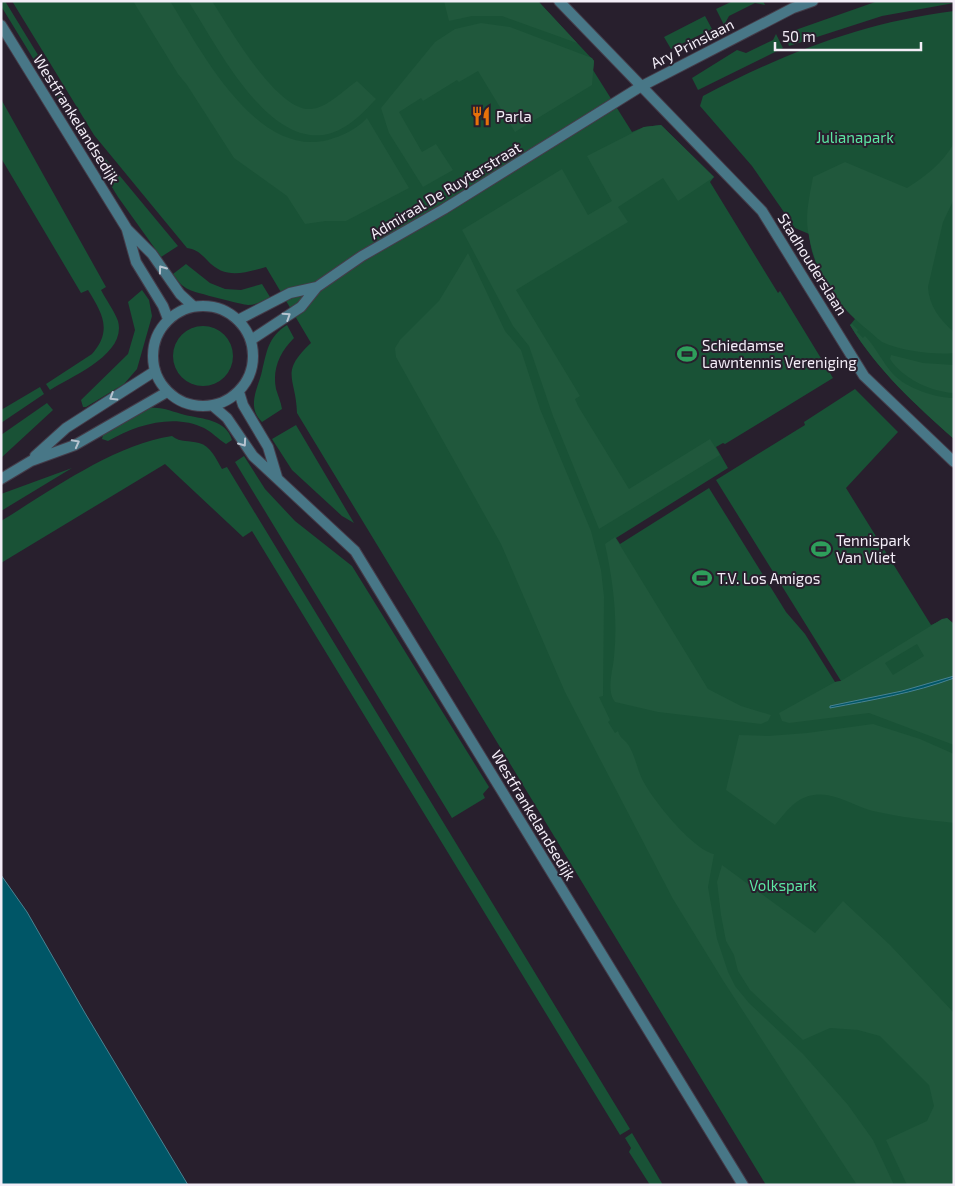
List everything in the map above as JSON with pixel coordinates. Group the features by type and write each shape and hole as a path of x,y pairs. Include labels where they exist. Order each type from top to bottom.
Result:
{"street":[{"name":"Stadhouderslaan","path":"559,1 640,87 762,211 864,376 954,462"},
{"name":"Ary Prinslaan","path":"640,87 792,5 813,1"},
{"name":"Westfrankelandsedijk","path":"1,25 126,229 152,254 180,294 193,306"},
{"name":"Admiraal De Ruyterstraat","path":"251,340 301,307 317,287 362,256 444,210 640,87"},
{"name":"Westfrankelandsedijk","path":"126,229 136,262 163,306 168,319"},
{"name":"Admiraal De Ruyterstraat","path":"238,320 290,292 317,287"},
{"path":"193,306 217,308 238,320 251,340 253,351 250,373 239,392 222,403 212,406 188,404 168,392 155,371 153,349 155,338 168,319 175,313 193,306"},
{"path":"1,479 31,460 66,428 155,371"},
{"path":"31,460 75,445 168,392"},
{"path":"239,392 243,405 268,447 277,478"},
{"name":"Westfrankelandsedijk","path":"212,406 227,418 253,456 355,551 743,1185"}],"green space":[{"path":"1,1 5,1 90,140 178,246 161,257 118,197 1,6"},
{"name":"Volkspark","path":"12,1 538,1 594,61 593,70 632,132 644,127 661,125 714,177 710,182 833,378 725,444 723,443 716,447 728,468 616,538 620,544 709,488 786,612 805,634 835,682 841,681 716,480 805,425 804,422 855,389 898,432 846,488 931,625 947,618 954,624 954,1185 766,1185 297,413 292,369 301,353 311,343 266,267 242,273 228,273 214,266 196,251 187,248 94,135"},
{"path":"133,1 170,1 198,47 234,96 255,117 277,133 302,141 328,140 349,132 367,118 409,188 346,221 305,224 287,196 234,158 178,74"},
{"path":"188,1 212,1 255,66 284,97 298,106 311,109 317,108 335,98 357,81 376,99 365,111 346,126 331,133 323,135 301,133 281,123 261,107 227,64"},
{"path":"444,1 538,1 577,43 502,16 472,16 449,21"},
{"path":"733,1 763,1 765,5 755,3 729,16 724,25 716,9"},
{"path":"878,1 954,3 882,16 789,46 784,34"},
{"name":"Julianapark","path":"954,11 954,439 911,400 861,342 850,325 855,319 824,281 814,258 809,234 795,228 752,166 700,106 703,96 763,67 824,42 888,23"},
{"path":"705,16 712,29 671,49 664,37"},
{"path":"481,23 510,27 592,58 594,61 592,85 515,132 478,71 459,82 457,80 423,101 421,98 399,112 422,152 436,144 453,170 423,187 389,133 381,108 435,42 455,29"},
{"path":"776,34 783,48 698,90 692,78 737,50 746,53 773,40"},
{"path":"1,99 106,287 101,290 118,321 119,333 114,344 106,354 84,371 50,390 46,384 92,354 102,337 103,322 101,314 88,290 81,293 1,158"},
{"path":"661,125 714,177 678,201 663,178 618,207 628,222 516,290 580,396 575,399 578,406 629,489 710,439 720,455 599,529 553,416 529,346 513,326 462,230 562,169 588,215 612,201 587,156 644,127"},
{"path":"954,143 954,199 943,222 928,287 936,312 954,332 954,353 927,353 899,348 882,342 853,317 834,295 820,272 811,246 807,224 808,204 813,177 845,162 907,188 934,168"},
{"path":"468,253 505,331 521,350 540,409 591,531 601,570 604,597 603,696 599,697 610,720 608,722 615,733 618,731 628,744 642,779 663,810 695,843 714,854 708,887 717,939 728,972 735,986 749,1003 803,1054 848,1105 873,1140 894,1185 857,1185 724,982 673,899 565,692 501,544 396,357 395,348 400,340 439,301"},
{"path":"186,264 210,283 225,289 241,290 262,284 270,297 257,304 248,305 187,289 173,274"},
{"path":"142,290 149,300 152,316 137,369 124,384 83,407 81,400 128,354 135,330 128,302"},
{"path":"852,324 863,338 865,336 869,340 893,374 905,384 938,396 954,398 954,439 911,400 885,372 861,342 850,325"},
{"path":"287,325 294,338 281,355 275,375 276,389 282,409 262,422 255,410 256,391 269,345 276,334"},
{"path":"203,326 220,331 228,339 233,356 228,373 220,381 203,386 186,381 178,373 173,356 178,339 186,331"},
{"path":"891,355 923,363 954,365 954,393 927,387 909,378 895,366 890,359"},
{"path":"40,387 44,394 1,423 1,410"},
{"path":"47,403 53,410 1,458 1,435"},
{"path":"150,408 164,409 213,421 225,428 232,440 226,444 204,428 180,421 168,421 142,426 108,441 102,439 103,435"},
{"path":"296,425 354,523 342,516 292,470 272,439"},
{"path":"172,436 179,440 195,442 207,447 213,453 222,469 227,467 630,1129 620,1135 252,531 243,537 165,464 1,563 1,521 105,459 150,441"},
{"path":"244,456 265,489 295,521 352,566 489,787 483,794 485,798 452,818 235,462"},
{"path":"72,468 1,511 1,494"},
{"path":"615,537 708,689 741,706 771,715 768,721 761,724 658,712 615,702 610,686 615,643 615,614 605,544"},
{"path":"947,618 954,624 954,676 938,682 830,708 902,694 954,678 954,745 869,713 789,723 782,721 779,713 835,682 841,681 942,619","holes":["917,644 924,656 893,675 885,663"]},
{"path":"873,724 920,739 954,754 954,823 883,813 866,809 837,797 814,795 797,802 787,810 775,825 726,790 739,735 768,736 807,733"},
{"path":"722,865 815,933 843,901 890,945 954,1013 954,1185 907,1185 886,1140 927,1121 934,1106 929,1085 880,1036 858,1030 830,1028 803,1040 750,990 738,971 734,955 726,941 717,882"},
{"path":"632,1133 663,1185 650,1185 629,1152 631,1148 625,1138"}],"water":[{"path":"954,676 954,678 908,692 830,708 830,706 902,691"},
{"path":"1,875 27,912 188,1185 1,1185"}],"place":[{"name":"Parla","path":"481,116"},
{"name":"Schiedamse Lawntennis Vereniging","path":"687,354"},
{"name":"Tennispark Van Vliet","path":"821,549"},
{"name":"T.V. Los Amigos","path":"702,578"}]}
